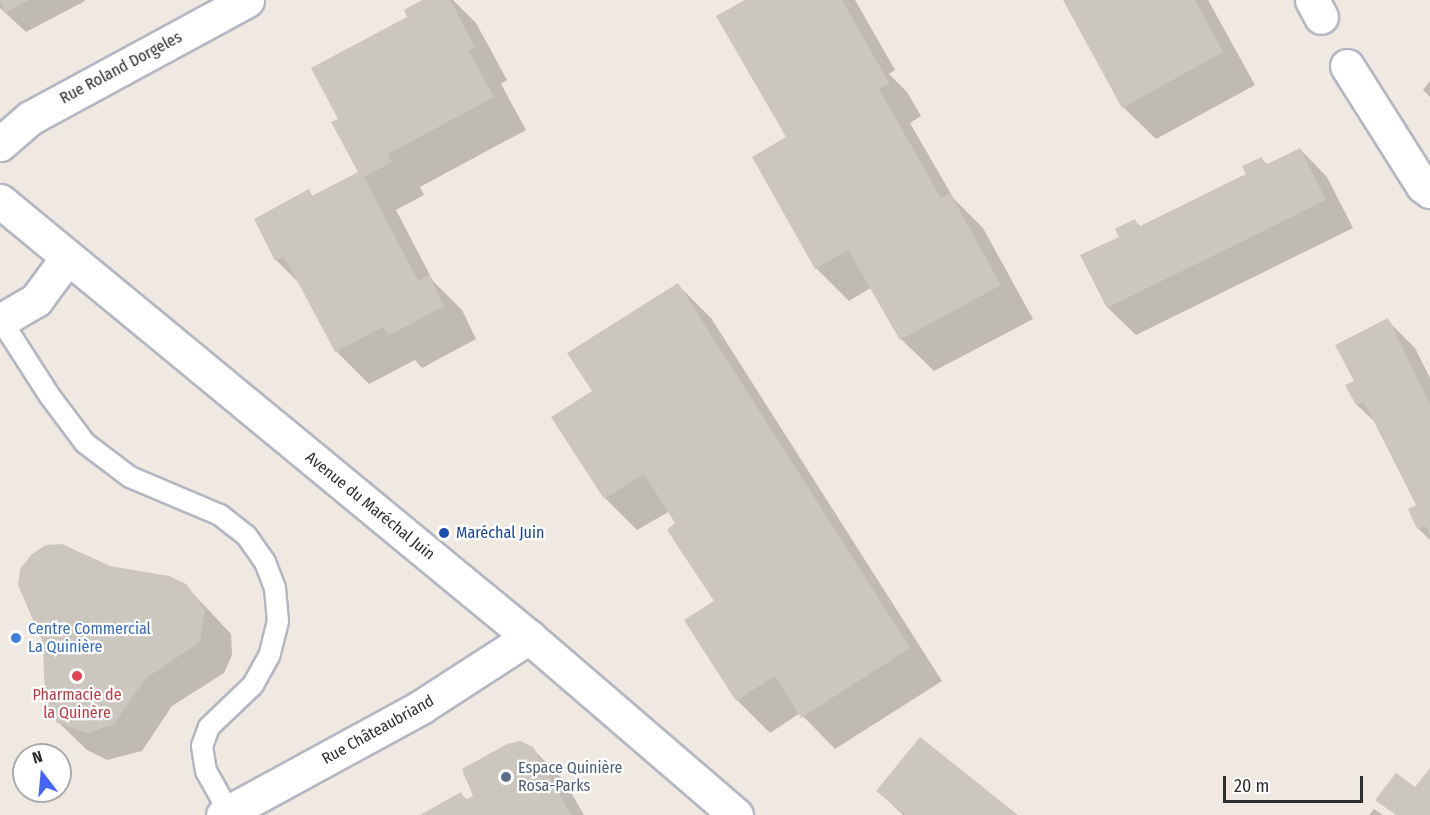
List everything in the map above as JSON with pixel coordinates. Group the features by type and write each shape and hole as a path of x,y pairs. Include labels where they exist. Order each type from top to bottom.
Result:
{"street":[{"name":"Rue Roland Dorgeles","path":"0,144 30,118 242,1"},
{"path":"1347,66 1423,186 1430,192"},
{"name":"Avenue du Maréchal Juin","path":"0,201 529,637 736,815"},
{"path":"1,320 36,300 67,258"},
{"name":"Rue Châteaubriand","path":"226,813 421,707 529,637"}],"lane":[{"path":"1,320 49,395 86,443 130,477 220,515 246,535 265,562 275,588 278,621 269,656 253,685 209,727 202,746 206,771 226,813"}],"building":[{"path":"0,0 29,0 5,13"},
{"path":"422,0 450,0 475,47 469,51 494,97 388,154 392,162 364,177 418,281 429,275 444,306 388,336 383,327 335,352 284,256 275,261 254,219 309,189 312,196 358,172 331,122 338,119 311,68 407,17 404,10"},
{"path":"745,0 842,0 889,83 879,89 941,198 950,193 1001,285 900,340 848,250 815,269 752,157 786,137 716,16"},
{"path":"1063,0 1195,0 1223,52 1122,108"},
{"path":"1300,148 1326,200 1107,308 1080,255 1119,237 1115,229 1135,219 1138,227 1246,174 1242,166 1262,157 1265,165"},
{"path":"678,283 910,648 801,718 775,676 736,701 684,620 714,601 667,530 675,523 644,474 604,499 551,417 592,391 567,353"},
{"path":"1388,318 1430,404 1430,535 1425,526 1417,529 1408,509 1416,505 1364,402 1356,405 1345,385 1354,381 1335,345"},
{"path":"62,544 110,566 169,576 186,584 205,610 200,642 145,679 114,724 87,733 57,723 45,704 43,643 18,585 20,569 32,554 46,545"},
{"path":"920,737 1018,815 906,815 876,791"},
{"name":"Espace Quinière Rosa-Parks","path":"520,741 533,747 571,815 420,815 461,792 465,800 473,796 462,769 507,744"},
{"path":"1430,768 1430,815 1396,815 1375,800 1396,773 1415,787"}],"place":[{"name":"Maréchal Juin","path":"444,533"},
{"name":"Centre Commercial La Quinière","path":"16,638"},
{"name":"Pharmacie de la Quinère","path":"77,676"},
{"name":"Espace Quinière Rosa-Parks","path":"506,777"}]}
